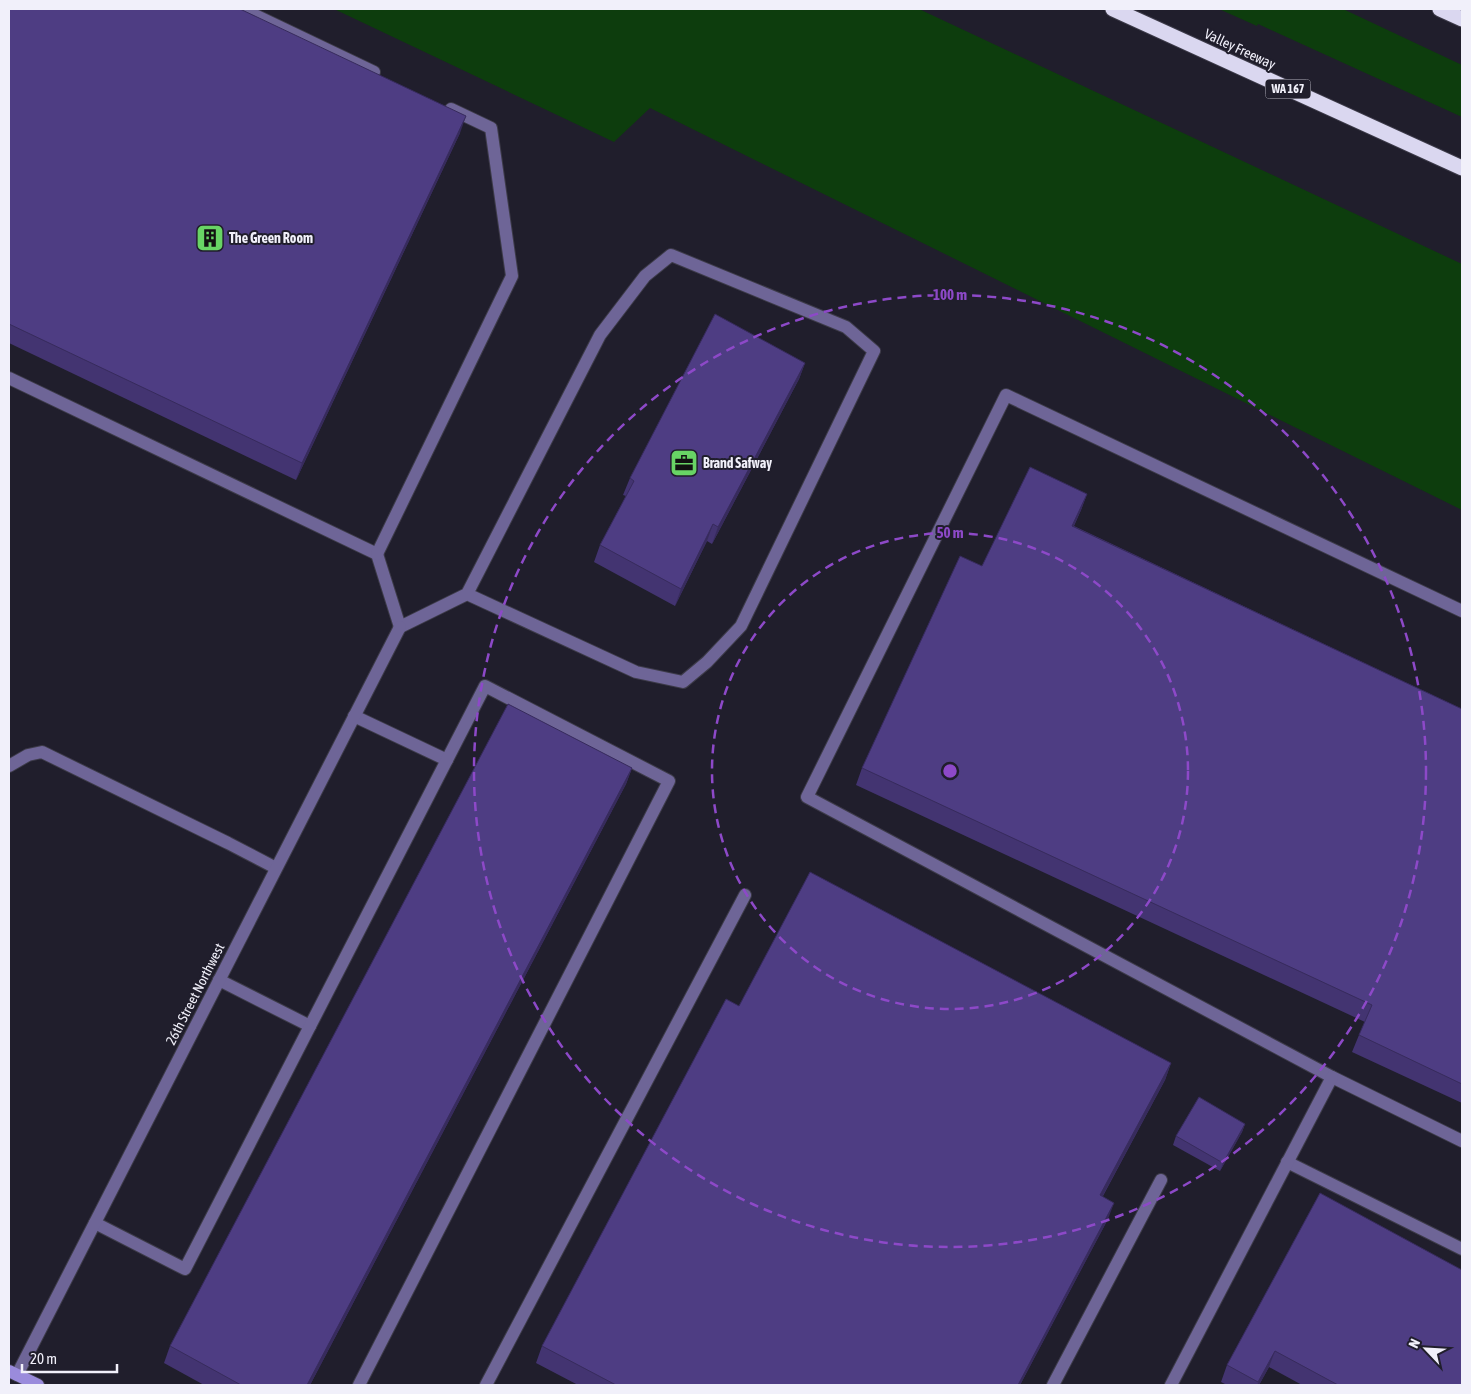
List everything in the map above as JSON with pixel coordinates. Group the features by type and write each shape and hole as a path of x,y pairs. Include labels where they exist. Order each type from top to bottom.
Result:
{"highway":[{"name":"Valley Freeway","path":"1114,9 1462,168"},
{"path":"1440,9 1462,19"}],"main road":[{"path":"13,1373 38,1385"}],"street":[{"path":"242,9 384,77"},
{"path":"438,103 491,128 512,276 378,554 400,628 468,594 600,335 645,276 671,255 846,327 874,351 741,626 707,662 683,682 636,672 468,594"},
{"path":"9,378 378,554"},
{"path":"1462,611 1006,395 807,797 1332,1077 1462,1141"},
{"name":"26th Street Northwest","path":"13,1373 95,1223 400,628"},
{"path":"95,1223 185,1269 485,686 670,781 359,1385"},
{"path":"354,716 447,760"},
{"path":"9,766 28,755 42,752 276,868"},
{"path":"486,1385 745,895"},
{"path":"219,980 310,1026"},
{"path":"1171,1385 1332,1077"},
{"path":"1287,1162 1462,1250"},
{"path":"1053,1385 1161,1180"}],"green space":[{"path":"334,9 919,9 1462,264 1462,510 650,108 614,142"},
{"path":"1219,9 1343,9 1462,65 1462,117 1258,24 1257,26"}],"building":[{"name":"The Green Room","path":"9,9 240,9 466,116 302,463 9,324"},
{"path":"715,314 805,363 718,527 713,524 681,589 600,545 634,481 630,478"},
{"path":"1030,467 1087,494 1072,526 1462,709 1462,1084 1359,1035 1372,1005 862,768 960,556 982,566"},
{"path":"508,704 632,768 307,1385 241,1385 170,1346"},
{"path":"810,872 1171,1063 1100,1195 1114,1203 1018,1385 616,1385 542,1346 726,999 739,1006"},
{"path":"1199,1097 1245,1124 1223,1163 1176,1136"},
{"path":"1320,1193 1462,1270 1462,1385 1338,1385 1275,1351 1258,1382 1227,1365"}],"place":[{"name":"The Green Room","path":"210,238"},
{"name":"Brand Safway","path":"684,463"}]}
